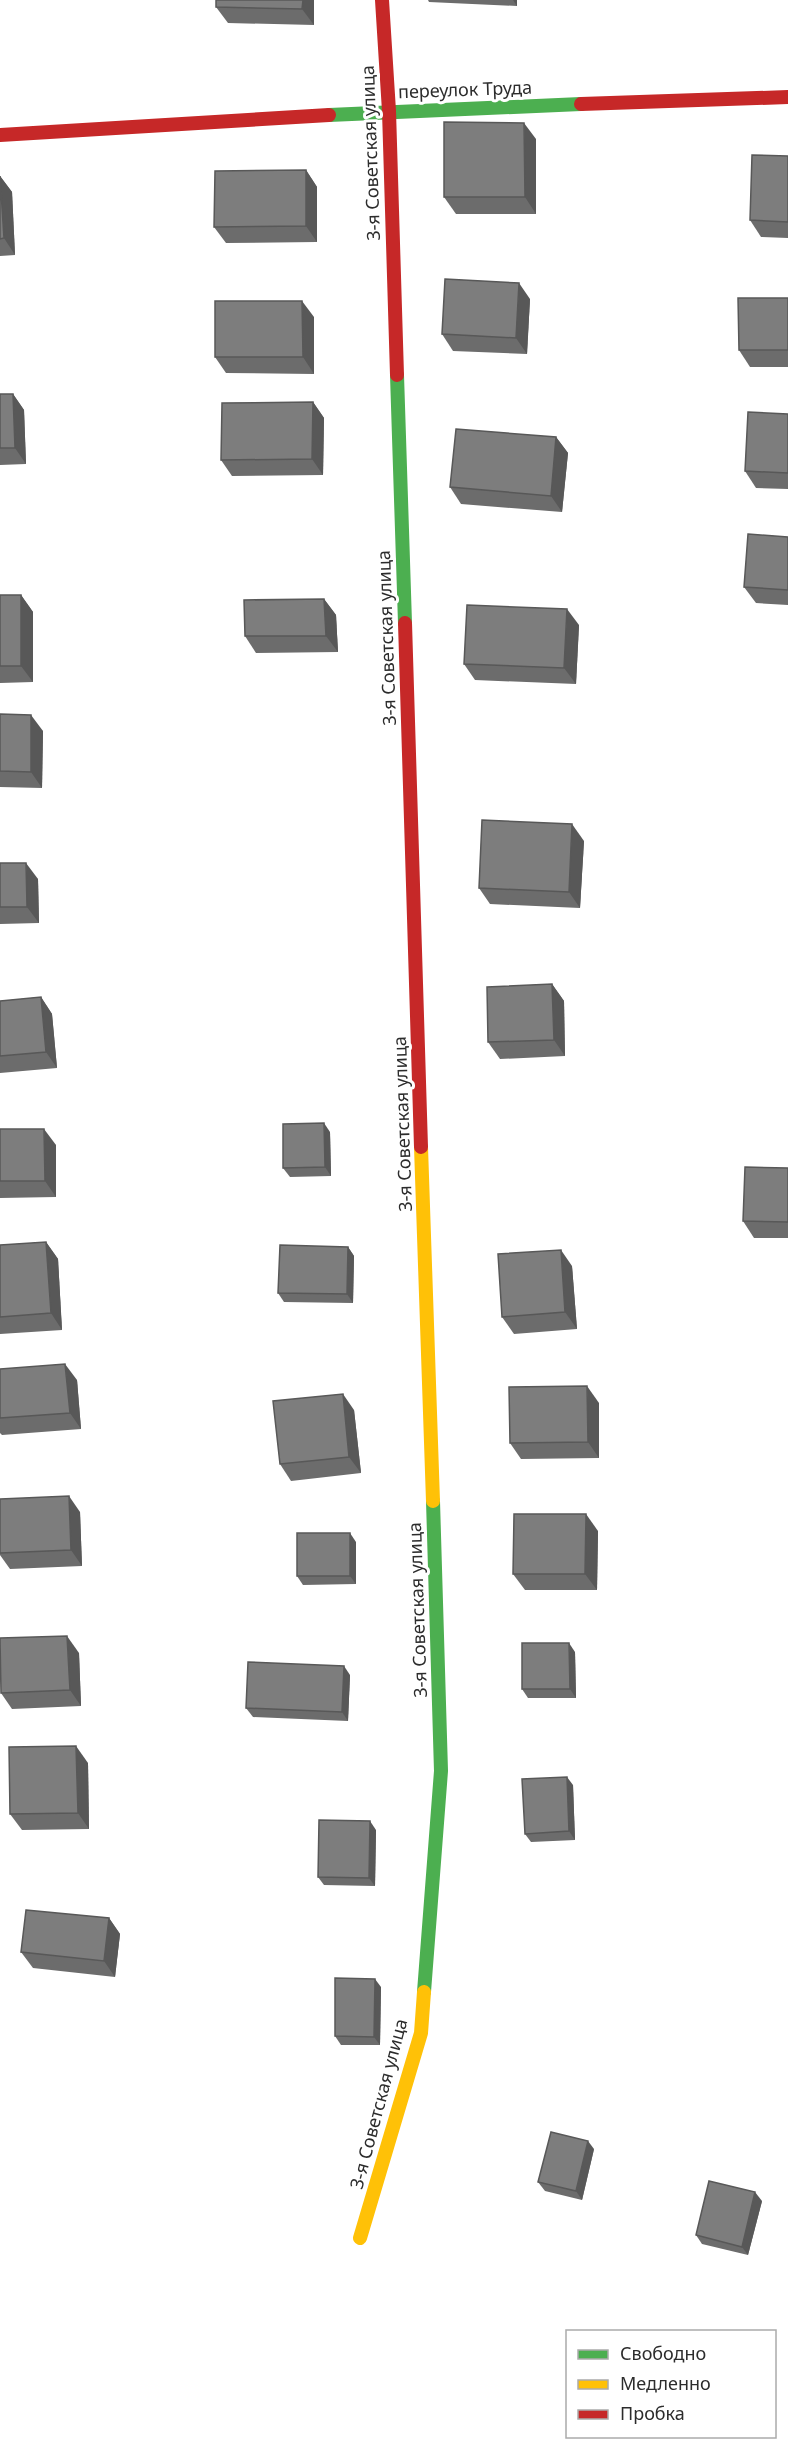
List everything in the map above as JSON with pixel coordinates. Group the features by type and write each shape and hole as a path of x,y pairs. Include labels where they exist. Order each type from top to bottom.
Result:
{"street":[{"name":"3-я Советская улица","path":"360,2238 421,2033 441,1771 389,111 382,0"},
{"name":"переулок Труда","path":"0,135 389,111 788,97"}],"building":[{"path":"216,0 303,0 302,9 216,7"},
{"path":"444,122 524,123 525,197 444,197"},
{"path":"752,155 788,156 788,222 750,220"},
{"path":"306,170 306,226 214,227 215,171"},
{"path":"0,176 4,238 0,239"},
{"path":"445,279 519,283 516,338 442,334"},
{"path":"738,298 788,298 788,350 739,350"},
{"path":"215,301 302,301 303,357 215,357"},
{"path":"0,394 13,394 15,448 0,448"},
{"path":"313,402 312,459 221,460 222,403"},
{"path":"748,412 788,414 788,473 745,471"},
{"path":"456,429 556,437 551,496 450,487"},
{"path":"748,534 788,537 788,590 744,587"},
{"path":"0,595 21,595 21,666 0,666"},
{"path":"324,599 326,636 245,636 244,600"},
{"path":"467,605 567,609 564,668 464,664"},
{"path":"0,714 31,715 31,772 0,771"},
{"path":"482,820 572,824 569,892 479,888"},
{"path":"0,863 26,863 27,907 0,907"},
{"path":"552,984 554,1040 488,1042 487,987"},
{"path":"41,997 46,1052 0,1056 0,1001"},
{"path":"324,1123 325,1167 283,1168 283,1124"},
{"path":"0,1129 44,1129 45,1181 0,1181"},
{"path":"745,1167 788,1168 788,1222 743,1221"},
{"path":"46,1242 51,1313 0,1317 0,1245"},
{"path":"280,1245 348,1247 347,1294 278,1293"},
{"path":"561,1250 565,1312 502,1317 498,1254"},
{"path":"65,1364 70,1413 0,1418 0,1369"},
{"path":"587,1386 588,1442 510,1443 509,1387"},
{"path":"343,1394 349,1457 280,1464 273,1401"},
{"path":"69,1496 71,1550 0,1553 0,1499"},
{"path":"514,1514 586,1514 585,1574 513,1574"},
{"path":"297,1533 350,1533 350,1576 297,1576"},
{"path":"67,1636 70,1690 1,1693 0,1638"},
{"path":"522,1643 569,1643 570,1689 522,1689"},
{"path":"248,1662 344,1666 342,1712 246,1708"},
{"path":"76,1746 78,1813 10,1814 9,1747"},
{"path":"567,1777 569,1831 525,1834 522,1779"},
{"path":"319,1820 370,1821 369,1878 318,1877"},
{"path":"26,1910 109,1918 104,1961 21,1952"},
{"path":"335,1978 375,1979 374,2037 335,2036"},
{"path":"551,2132 588,2141 576,2191 538,2182"},
{"path":"709,2181 755,2192 742,2247 696,2235"}],"traffic: fast":[{"path":"329,115 581,104"},
{"path":"397,375 405,623"},
{"path":"424,1992 441,1771 433,1501"}],"traffic: slow":[{"path":"421,1147 433,1501"},
{"path":"360,2238 421,2033 424,1992"}],"traffic: jam":[{"path":"382,0 389,111 397,375"},
{"path":"581,104 788,97"},
{"path":"0,135 329,115"},
{"path":"405,623 421,1147"}]}
